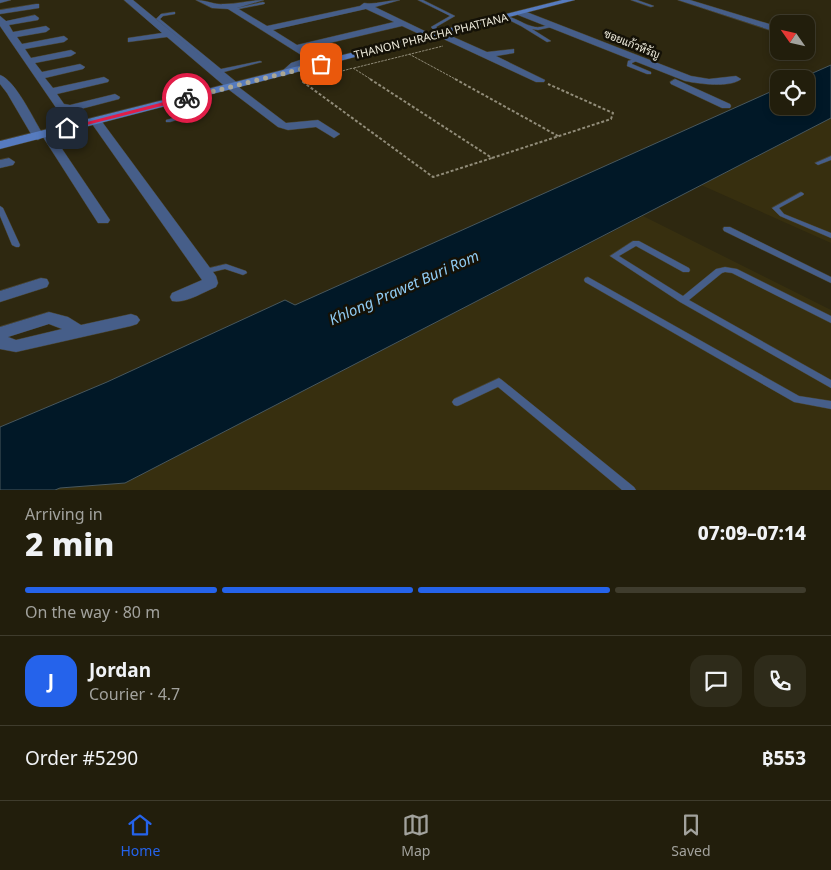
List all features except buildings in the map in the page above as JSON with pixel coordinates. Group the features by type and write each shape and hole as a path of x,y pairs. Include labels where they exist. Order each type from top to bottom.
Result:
{"street":[{"path":"0,1 7,0"},
{"path":"128,0 282,125 288,127 318,123 334,134"},
{"path":"200,0 215,8 262,2"},
{"path":"354,0 402,23 459,42 540,80"},
{"path":"266,29 396,0"},
{"name":"THANON PHRACHA PHATTANA","path":"0,145 285,73 318,62 435,35 571,0"},
{"path":"682,0 770,27"},
{"path":"36,6 0,12 1,20 62,108 67,128"},
{"path":"232,7 318,62"},
{"name":"ซอยแก้วหิรัญ","path":"521,13 675,74 700,81 736,79"},
{"path":"1,20 35,18"},
{"path":"297,48 402,23"},
{"path":"11,35 46,29"},
{"path":"131,40 169,34"},
{"path":"19,48 64,39"},
{"path":"487,56 511,52"},
{"path":"29,61 71,53"},
{"path":"39,76 80,67"},
{"path":"675,74 668,78 726,106"},
{"path":"0,78 103,220"},
{"path":"50,92 104,80"},
{"path":"62,108 115,97"},
{"path":"62,108 90,122 204,272 210,283 178,297"},
{"path":"0,297 41,283"},
{"path":"0,333 49,318 62,320 78,332"},
{"path":"0,339 5,344 16,346 132,320"}],"lane":[{"path":"420,0 454,16 434,27 435,35"},
{"path":"633,0 652,6"},
{"path":"174,12 162,15 158,19 221,71 234,86"},
{"path":"506,17 524,26 538,29 554,25"},
{"path":"524,26 532,33 549,40"},
{"path":"639,59 630,62 629,65 649,73"},
{"path":"221,71 260,62"},
{"path":"168,121 194,114 195,112 182,99"},
{"path":"818,163 831,158"},
{"path":"801,194 775,208 782,215 831,236"},
{"path":"0,208 16,244"},
{"path":"727,229 831,280"},
{"path":"686,270 636,243 614,256 683,300 831,384"},
{"path":"204,272 226,266 243,273"},
{"path":"683,300 725,269 734,271 831,320"},
{"path":"588,280 797,400 831,405"},
{"path":"457,402 499,382 630,490"}],"path":[{"path":"359,67 459,42"},
{"path":"409,54 558,136"},
{"path":"493,158 353,68 303,82 433,177 493,158 611,119 613,113 540,80"}],"shaded area":[{"path":"831,118 831,243 701,185"},
{"path":"643,216 831,310 831,490 55,490 125,483"}],"water":[{"name":"Khlong Prawet Buri Rom","path":"831,65 831,118 125,483 55,490 0,490 0,427 107,382 285,300 295,305 770,92 770,115 815,115 815,72"}],"way so far":[{"path":"187,98 321,64"}],"route":[{"path":"67,128 187,98"}]}
